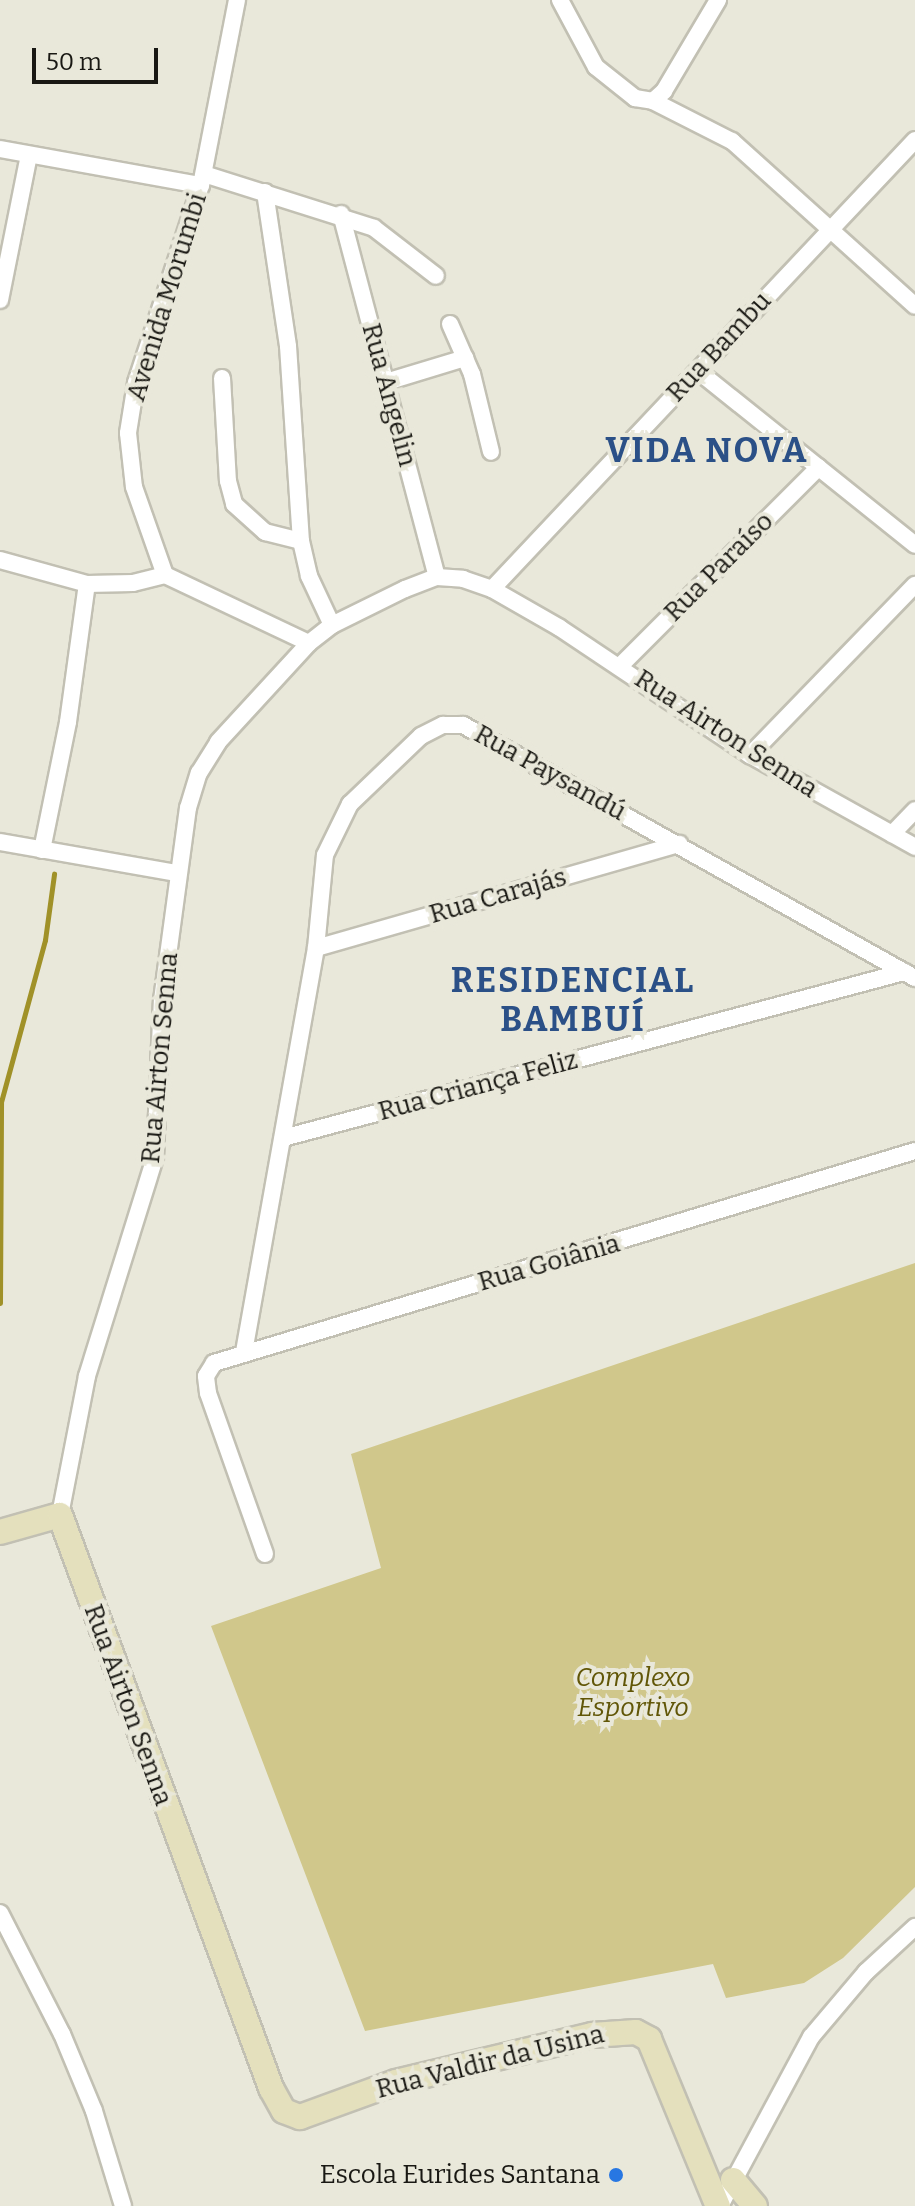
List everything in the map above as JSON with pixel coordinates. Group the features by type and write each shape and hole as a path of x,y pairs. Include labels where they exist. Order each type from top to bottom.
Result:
{"street":[{"name":"Avenida Morumbi","path":"165,575 134,487 128,433 136,383 203,179 237,0"},
{"path":"560,0 596,67 635,98 653,101 732,141 830,226 915,306"},
{"path":"653,101 664,91 718,0"},
{"name":"Rua Bambu","path":"492,589 830,226 915,140"},
{"path":"0,149 203,179 265,192 341,214 406,248 436,276"},
{"path":"1,289 29,155"},
{"path":"265,192 289,361 301,541 309,576 332,625"},
{"name":"Rua Angelin","path":"341,214 437,577"},
{"path":"450,324 465,358 491,452"},
{"path":"386,382 465,358"},
{"path":"698,371 915,545"},
{"path":"222,378 234,504 265,532 301,541"},
{"name":"Rua Paraíso","path":"620,666 819,467"},
{"path":"0,560 87,584 133,583 165,575 309,643"},
{"name":"Rua Airton Senna","path":"330,2106 294,2117 271,2088 60,1515 87,1376 155,1158 162,1000 176,873 199,773 218,742 309,643 332,625 437,577 492,589 620,666 750,755 915,847"},
{"path":"42,850 68,722 87,584"},
{"path":"750,755 915,585"},
{"name":"Rua Paysandú","path":"244,1352 316,948 325,855 336,825 389,764 443,725 463,725 910,975"},
{"path":"892,834 915,810"},
{"path":"0,842 176,873"},
{"name":"Rua Carajás","path":"316,948 679,844"},
{"name":"Rua Criança Feliz","path":"283,1138 910,975"},
{"name":"Rua Goiânia","path":"265,1554 208,1393 209,1370 244,1352 915,1151"},
{"path":"0,1532 60,1515"},
{"path":"0,1913 67,2047 123,2206"},
{"path":"719,2206 811,2037 866,1972 915,1927"},
{"name":"Rua Valdir da Usina","path":"330,2106 396,2082 592,2035 630,2031 649,2039 719,2206"},
{"path":"733,2180 755,2206"}],"green space":[{"name":"Complexo Esportivo","path":"915,1263 915,1887 843,1958 804,1983 726,1998 713,1964 365,2031 211,1626 381,1568 351,1454"}],"waterway":[{"path":"0,1303 1,1102 45,940 54,874"}],"place":[{"name":"Escola Eurides Santana","path":"616,2175"}],"district":[{"name":"VIDA NOVA","path":"707,451"},
{"name":"RESIDENCIAL BAMBUÍ","path":"573,1000"}]}
